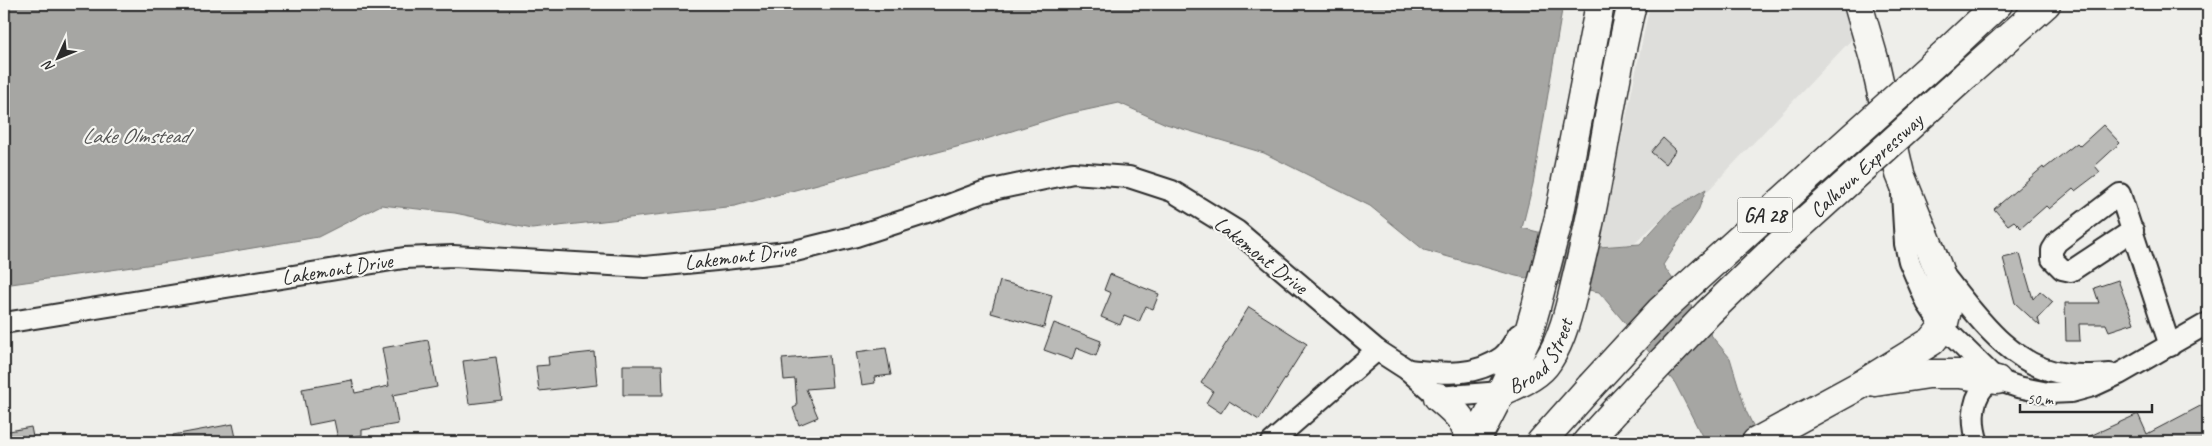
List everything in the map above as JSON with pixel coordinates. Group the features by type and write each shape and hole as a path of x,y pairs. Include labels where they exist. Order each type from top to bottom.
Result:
{"main road":[{"name":"Broad Street","path":"1501,392 1528,335 1559,217 1600,4"},
{"name":"Broad Street","path":"1501,392 1534,374 1547,362 1567,317 1590,225 1618,60 1632,4"},
{"path":"1756,442 1864,383 1932,341 1942,327 1947,310 1947,296 1938,268 1900,174 1874,59 1858,4"},
{"name":"Calhoun Expressway","path":"1542,442 1660,311 1998,4"},
{"name":"Calhoun Expressway","path":"1587,442 1708,313 1772,251 2046,4"},
{"path":"1864,383 1929,374 1960,374 1996,380"},
{"path":"1475,442 1501,392"},
{"path":"1438,397 1460,416 1468,431 1469,442"}],"street":[{"name":"Lakemont Drive","path":"4,323 404,258 453,256 645,267 795,251 856,236 930,212 983,192 1073,173 1130,177 1172,191 1237,231 1377,350 1408,370 1438,397"},
{"path":"1900,174 1905,244 1909,261 1927,304 1942,327 1996,380 2048,393 2071,392 2092,386 2119,374 2208,324"},
{"path":"2132,230 2170,346"},
{"path":"1938,268 1981,320 2017,355 2034,365 2066,374 2119,374"},
{"name":"Lakemont Drive","path":"1408,370 1450,374 1481,369 1504,356 1536,307"},
{"path":"1272,442 1377,350"},
{"path":"1978,442 1973,416 1977,400 1983,388 1996,380"},
{"path":"1438,397 1501,392"}],"shaded area":[{"path":"1650,4 1841,4 1853,38 1703,196 1671,210 1634,244 1599,247"}],"water":[{"name":"Lake Olmstead","path":"4,4 1563,4 1533,184 1522,228 1599,247 1640,244 1671,210 1706,189 1698,211 1663,265 1714,339 1730,358 1746,411 1761,442 1705,442 1675,383 1599,292 1516,276 1424,250 1370,206 1264,153 1166,124 1119,103 1063,115 983,140 735,206 532,229 455,213 381,205 318,237 175,261 4,285"}],"building":[{"path":"2103,125 2120,143 2095,166 2100,172 2075,191 2073,189 2049,209 2046,206 2021,228 2014,221 2008,225 1994,209 2043,167 2044,169 2077,143 2080,146"},
{"path":"1663,138 1676,150 1665,164 1651,152"},
{"path":"2020,254 2033,299 2040,291 2053,302 2038,318 2040,326 2015,303 2003,258"},
{"path":"1110,274 1159,294 1153,309 1146,306 1139,322 1124,316 1120,325 1101,317 1111,293 1104,290"},
{"path":"2118,280 2134,323 2109,331 2106,324 2079,324 2080,341 2066,341 2065,303 2099,303 2094,288"},
{"path":"1000,281 1052,295 1044,328 991,313"},
{"path":"1249,307 1307,344 1259,420 1229,401 1221,413 1206,403 1213,391 1201,383"},
{"path":"1054,323 1101,341 1096,356 1076,348 1072,360 1044,350"},
{"path":"428,340 437,387 393,395 398,424 362,430 362,435 338,439 334,420 309,425 302,389 352,380 355,393 389,386 382,348"},
{"path":"886,348 891,375 874,377 875,383 862,385 856,352"},
{"path":"594,352 597,385 539,391 536,366 549,365 548,357"},
{"path":"829,355 832,387 806,389 818,417 799,425 793,408 797,406 795,379 784,380 782,359"},
{"path":"496,357 502,400 469,404 463,361"},
{"path":"623,365 662,365 663,395 623,395"},
{"path":"2208,402 2208,442 2077,442 2138,414 2147,434"},
{"path":"233,424 237,442 173,442 173,435"},
{"path":"31,427 34,442 4,442 4,432"}]}
